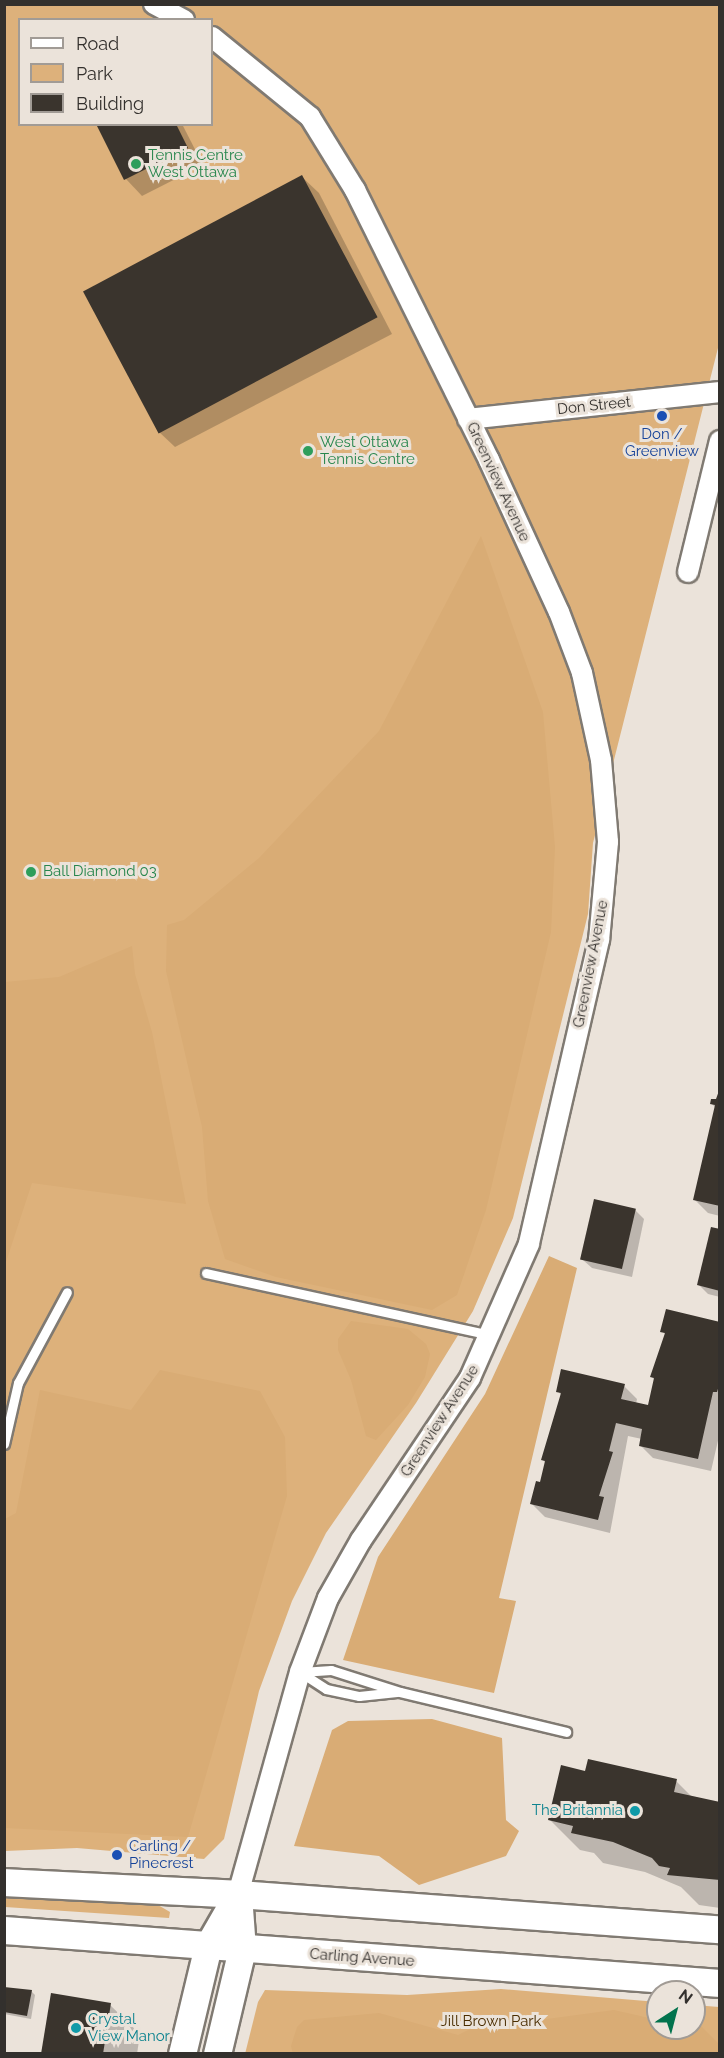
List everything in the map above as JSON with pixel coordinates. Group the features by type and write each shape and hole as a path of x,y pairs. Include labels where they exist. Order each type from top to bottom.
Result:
{"main road":[{"path":"4,1882 238,1894 720,1929"},
{"path":"182,2054 208,1946 238,1894"},
{"path":"217,2054 242,1949 238,1894"},
{"name":"Carling Avenue","path":"4,1930 720,1983"}],"street":[{"path":"154,4 180,18"},
{"name":"Greenview Avenue","path":"213,38 310,117 355,190 468,419 559,612 582,673 601,760 608,842 599,940 534,1225 492,1335 456,1400 349,1560 328,1598 300,1672 238,1894"},
{"name":"Don Street","path":"468,419 720,392"},
{"path":"688,572 720,441"}],"lane":[{"path":"206,1273 492,1335"},
{"path":"4,1444 18,1383 67,1292"},
{"path":"300,1672 331,1670 400,1692 566,1732"},
{"path":"300,1672 326,1689 360,1696 400,1692"}],"green space":[{"path":"5,5 719,5 719,344 593,843 588,914 513,1218 473,1311 416,1403 326,1533 292,1601 259,1691 224,1839 204,1859 77,1848 5,1851"},
{"path":"481,536 543,712 555,847 551,932 486,1210 457,1295 432,1310 276,1277 225,1259 208,1201 202,1127 166,971 167,925 184,920 259,858 379,731"},
{"path":"132,946 135,974 152,1032 186,1204 32,1183 5,1265 5,982 59,977"},
{"path":"549,1256 577,1268 499,1598 516,1601 494,1693 343,1660 378,1557 485,1394"},
{"path":"351,1321 408,1329 426,1344 430,1354 425,1377 408,1405 376,1440 366,1436 351,1380 338,1350 338,1339"},
{"path":"160,1370 260,1391 285,1437 287,1496 188,1837 5,1828 5,1519 16,1513 40,1390 131,1410"},
{"path":"432,1719 502,1738 506,1820 519,1831 506,1856 419,1885 379,1856 294,1846 332,1730 348,1721"},
{"path":"4,1895 121,1900 158,1905 170,1912 169,1918 5,1907"},
{"name":"Jill Brown Park","path":"501,1989 646,2001 646,2040 706,2040 706,2006 719,2007 719,2053 245,2054 258,2002 265,1990 407,1995"},
{"path":"614,2010 646,2017 646,2040 706,2040 706,2031 718,2043 719,2053 293,2054 291,2046 297,2027 304,2020 379,2013 458,2035 497,2016 532,2021"}],"building":[{"name":"Tennis Centre West Ottawa","path":"97,126 177,126 188,148 124,180"},
{"path":"302,175 378,317 159,434 83,291"},
{"path":"720,1088 720,1206 693,1200 715,1105 710,1104 711,1099 716,1099"},
{"path":"594,1199 636,1209 622,1269 580,1259"},
{"path":"711,1227 720,1229 720,1291 697,1285"},
{"path":"666,1309 720,1322 720,1382 717,1392 713,1392 698,1459 639,1446 642,1429 616,1423 609,1451 613,1452 599,1496 604,1497 598,1520 530,1504 536,1481 540,1482 545,1461 541,1460 561,1393 556,1392 561,1369 625,1384 621,1399 648,1405 654,1378 650,1377 665,1333 660,1332"},
{"name":"The Britannia","path":"588,1759 677,1779 674,1792 720,1802 720,1880 667,1875 670,1868 659,1866 652,1858 613,1842 571,1833 573,1826 548,1820 561,1765 585,1771"},
{"path":"4,1987 32,1990 27,2016 4,2012"},
{"name":"Crystal View Manor","path":"51,1993 111,2003 103,2054 41,2054"}],"place":[{"name":"Tennis Centre West Ottawa","path":"136,164"},
{"name":"Don / Greenview","path":"662,416"},
{"name":"West Ottawa Tennis Centre","path":"308,451"},
{"name":"Ball Diamond 03","path":"31,872"},
{"name":"The Britannia","path":"635,1811"},
{"name":"Carling / Pinecrest","path":"117,1855"},
{"name":"Crystal View Manor","path":"76,2028"}]}
